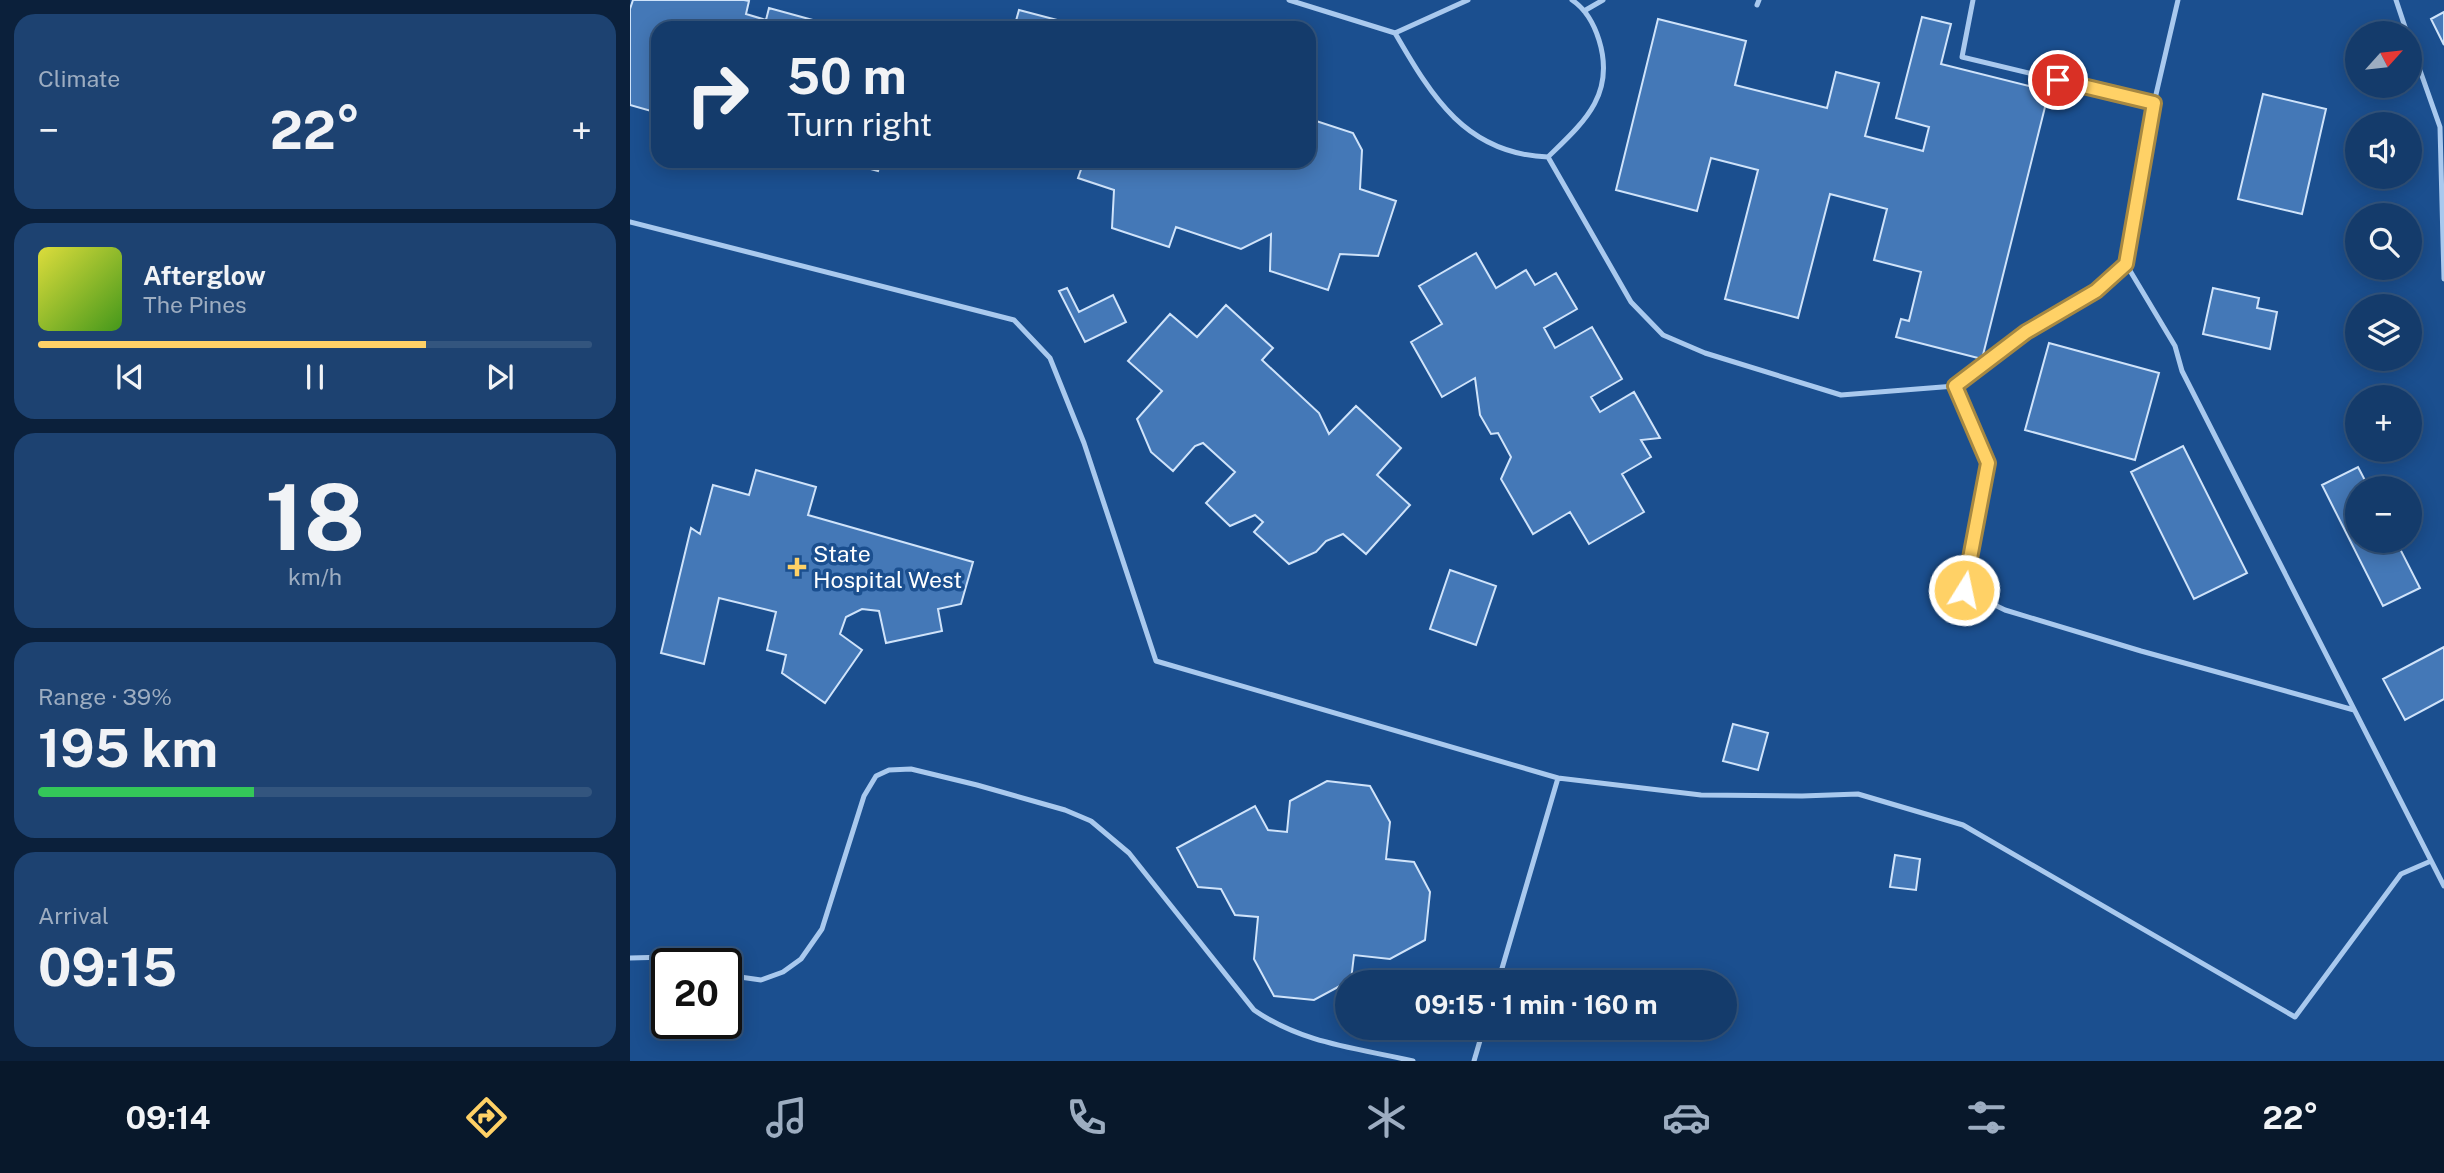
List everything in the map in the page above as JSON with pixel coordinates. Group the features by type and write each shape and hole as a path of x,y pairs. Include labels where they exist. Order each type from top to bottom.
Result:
{"lane":[{"path":"1289,0 1395,33 1468,0"},
{"path":"1395,33 1424,84 1452,119 1483,140 1523,156 1548,158 1585,121 1602,89 1604,54 1594,22 1572,0"},
{"path":"1584,11 1604,0"},
{"path":"1973,0 1962,57 2154,103"},
{"path":"1548,158 1630,302 1663,335 1704,353 1841,396 1955,386 2026,332 2096,291 2126,264 2154,103 2178,0"},
{"path":"2396,0 2403,21"},
{"path":"2422,76 2440,127 2444,279"},
{"path":"630,222 1014,320 1050,358 1084,443 1156,662 1558,778 1701,795 1858,794 1963,825 2295,1017 2401,874 2431,861"},
{"path":"2126,264 2175,346 2182,371 2444,886"},
{"path":"1955,386 1988,463 1964,590 2005,610 2354,710"},
{"path":"742,977 761,980 783,972 801,959 822,929 864,796 876,776 889,770 911,769 1065,810 1091,821 1129,853 1254,1010 1273,1023 1304,1037 1413,1061"},
{"path":"1502,970 1558,778"},
{"path":"630,958 651,957"},
{"path":"1474,1061 1480,1040"}],"building":[{"path":"633,0 744,0 749,1 746,14 766,20 769,8 816,21 651,21 651,111 630,105 630,9"},
{"path":"1019,10 1061,21 1016,21"},
{"path":"2444,12 2444,45 2431,19"},
{"path":"1922,17 1951,24 1941,64 2049,91 1982,359 1896,337 1901,319 1909,321 1921,272 1874,260 1887,209 1830,194 1798,318 1725,299 1758,170 1711,158 1697,211 1616,190 1658,19 1746,41 1735,85 1827,108 1836,72 1879,83 1865,136 1923,151 1929,127 1896,118"},
{"path":"2263,94 2326,109 2302,214 2238,199"},
{"path":"1316,121 1353,133 1362,150 1360,189 1396,201 1378,256 1340,254 1328,290 1270,271 1271,234 1241,249 1176,227 1169,247 1112,228 1114,190 1078,178 1082,168 1316,168"},
{"path":"1476,253 1496,288 1526,270 1535,285 1556,273 1577,309 1544,328 1555,348 1592,327 1622,379 1591,397 1600,412 1634,392 1660,438 1641,440 1651,457 1622,474 1644,512 1589,544 1570,512 1533,534 1501,479 1511,457 1498,433 1491,434 1480,415 1475,378 1442,397 1411,342 1442,324 1419,286"},
{"path":"1067,288 1079,312 1113,295 1126,322 1085,342 1059,291"},
{"path":"2213,288 2259,298 2257,308 2277,312 2270,349 2203,334"},
{"path":"1226,305 1273,348 1262,360 1319,413 1329,434 1356,406 1401,448 1377,475 1410,505 1366,554 1343,534 1326,541 1316,552 1289,564 1254,532 1263,522 1255,515 1230,526 1206,503 1235,472 1203,443 1195,446 1173,471 1151,452 1137,419 1162,391 1128,361 1170,314 1197,337"},
{"path":"2049,343 2159,373 2135,460 2025,430"},
{"path":"2183,446 2247,573 2194,599 2131,472"},
{"path":"2358,467 2363,476 2345,476 2345,531 2322,485"},
{"path":"756,470 816,487 808,515 973,562 961,604 938,609 942,631 886,643 879,611 862,609 846,617 840,634 862,650 825,703 782,673 786,655 767,650 776,612 719,598 704,664 661,653 691,528 700,534 713,485 749,495"},
{"path":"2356,553 2402,553 2420,588 2383,606"},
{"path":"1450,570 1496,586 1476,645 1430,629"},
{"path":"2444,647 2444,699 2405,720 2383,679"},
{"path":"1733,724 1768,733 1758,770 1723,761"},
{"path":"1327,781 1370,786 1390,822 1386,859 1414,862 1430,892 1425,940 1390,959 1354,955 1352,970 1335,970 1335,989 1314,1000 1274,996 1254,959 1258,917 1235,915 1221,889 1198,887 1177,848 1255,806 1268,830 1287,832 1290,801"},
{"path":"1895,855 1920,859 1916,890 1890,887"}],"place":[{"name":"State Hospital West","path":"797,567"}],"route":[{"path":"1964,590 1988,463 1955,386 2026,332 2096,291 2126,264 2154,103 2058,80"}]}
